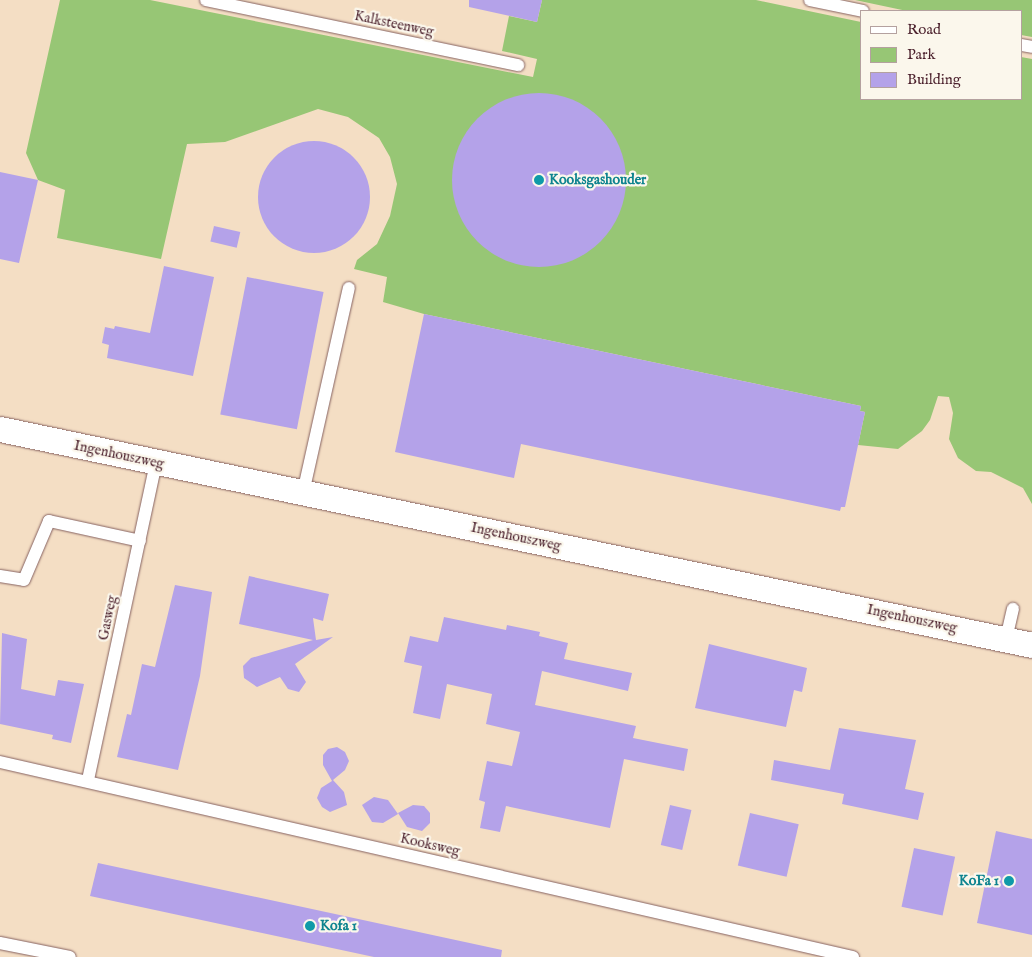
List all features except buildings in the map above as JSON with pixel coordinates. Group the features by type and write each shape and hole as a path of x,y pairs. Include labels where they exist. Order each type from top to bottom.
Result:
{"street":[{"name":"Ingenhouszweg","path":"0,429 1032,645"}],"lane":[{"name":"Kalksteenweg","path":"206,0 518,65"},
{"path":"810,0 860,10"},
{"path":"303,493 349,288"},
{"name":"Gasweg","path":"88,780 156,463"},
{"path":"0,576 24,580 49,521 140,541"},
{"path":"1006,639 1013,609"},
{"name":"Kooksweg","path":"0,762 88,780 853,957"},
{"path":"0,943 70,957"}],"green space":[{"path":"60,0 150,0 533,77 537,59 502,51 509,16 537,22 542,0 756,0 860,22 860,100 1022,100 1022,57 1032,59 1032,504 1023,488 991,472 976,471 958,458 949,439 953,413 949,397 938,396 930,420 922,431 898,449 858,445 865,412 860,411 861,406 424,314 383,302 387,277 354,269 357,260 377,244 390,216 397,184 390,157 379,138 348,117 318,109 225,142 187,144 161,259 57,238 65,190 38,180 26,153"},
{"path":"855,0 1032,0 1032,37 1022,35 1022,10 902,10"}],"place":[{"name":"Kooksgashouder","path":"539,180"},
{"name":"KoFa 1","path":"1009,881"},
{"name":"Kofa 1","path":"310,926"}]}
